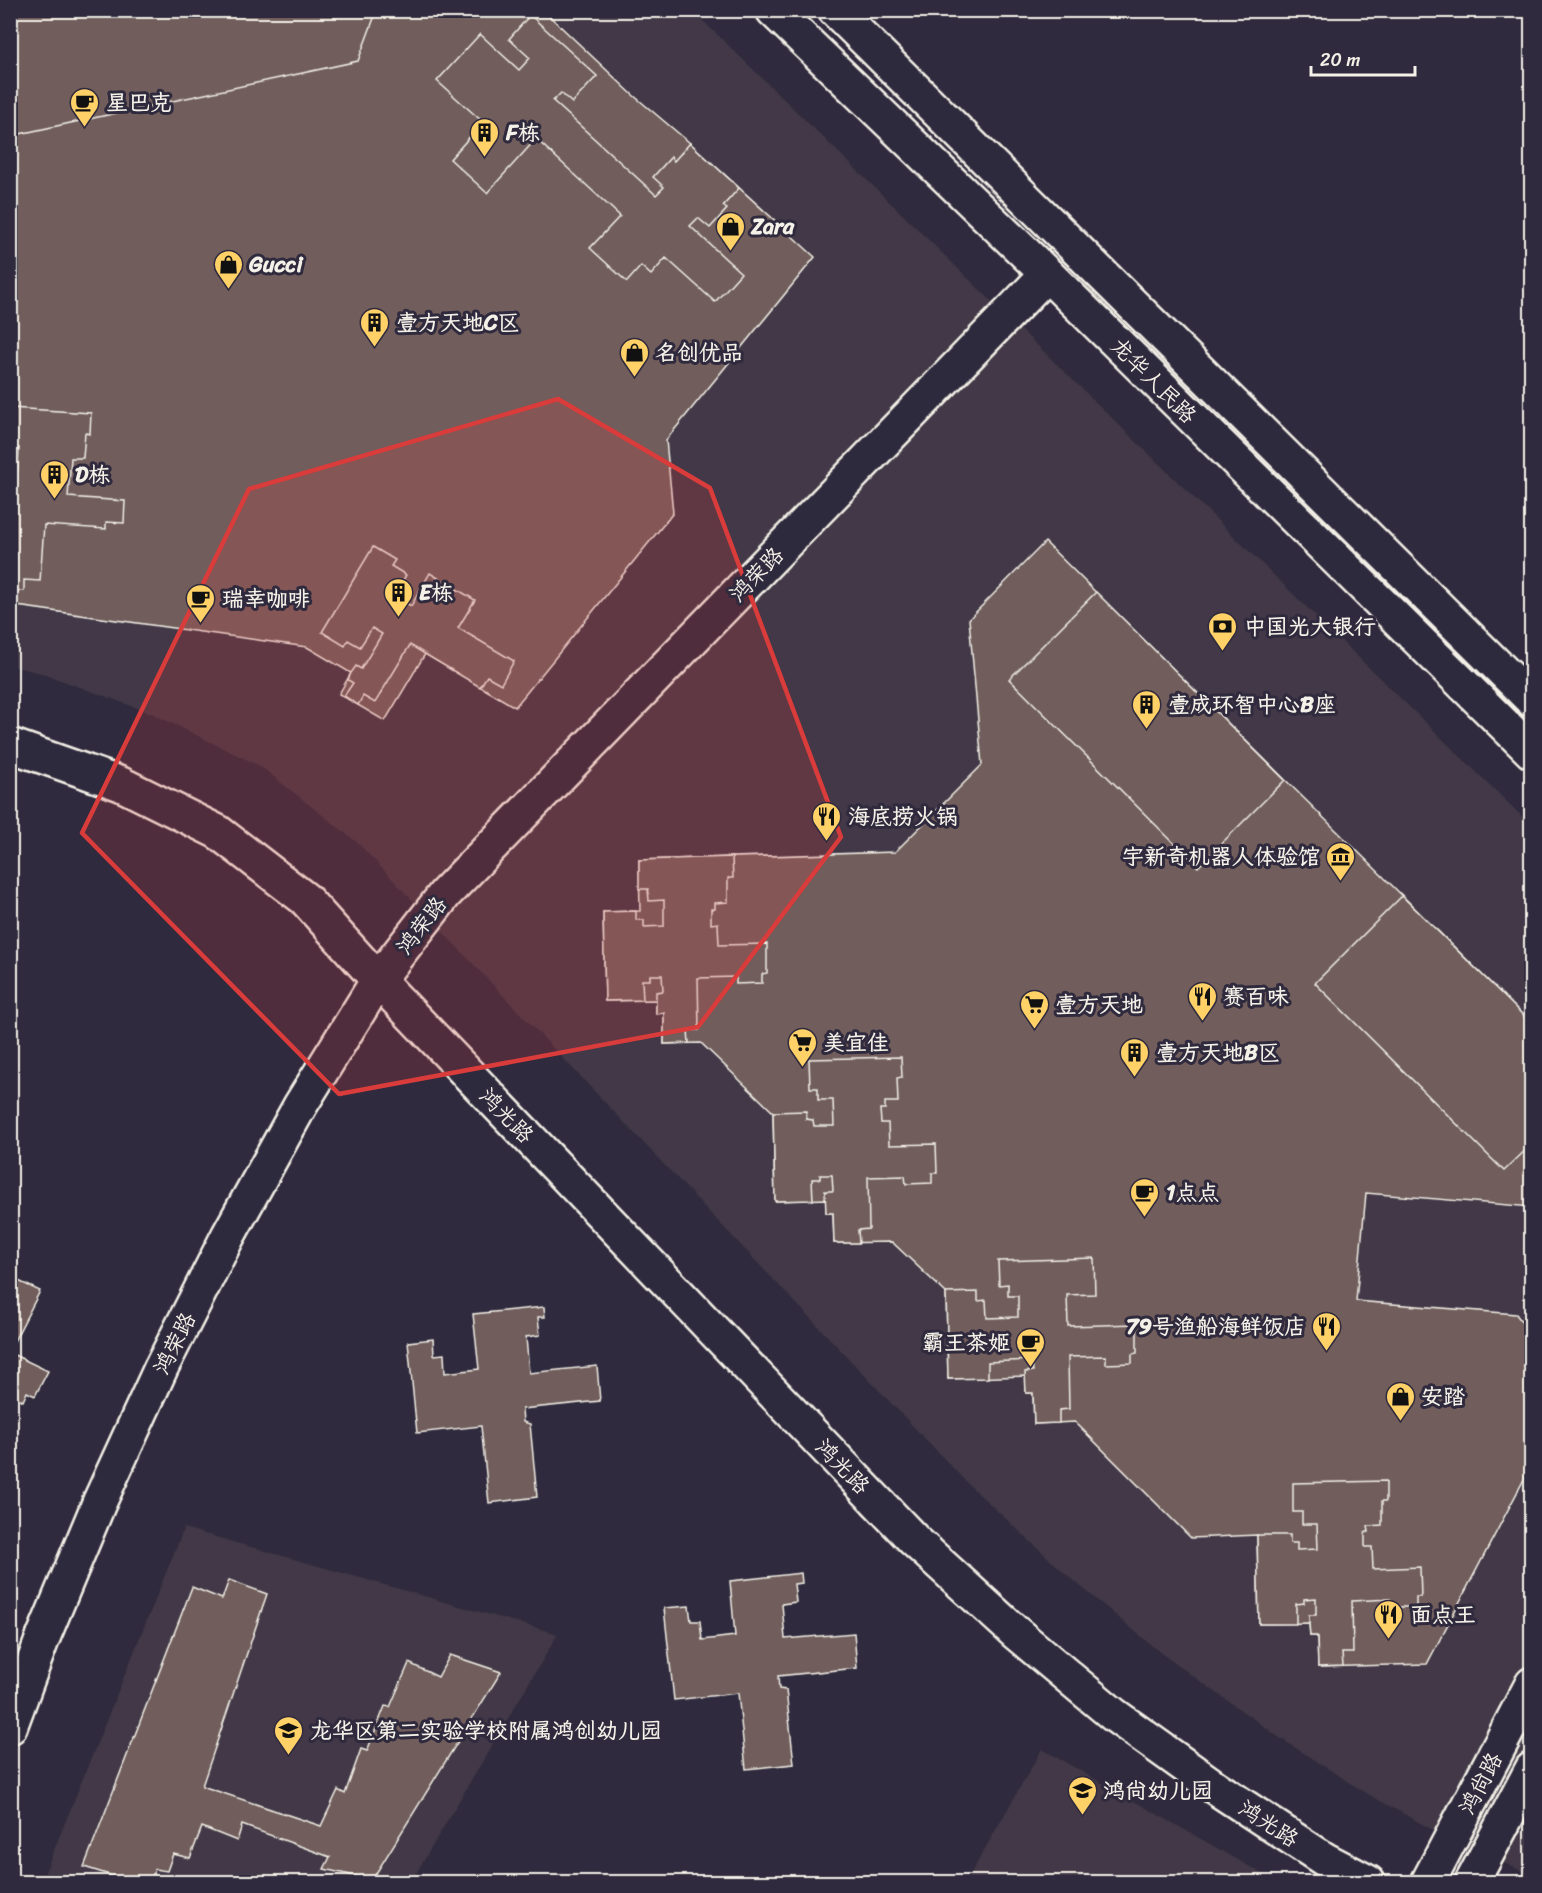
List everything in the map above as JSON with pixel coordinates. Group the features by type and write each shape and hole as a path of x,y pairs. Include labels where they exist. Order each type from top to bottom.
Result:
{"street":[{"name":"龙华人民路","path":"773,10 1047,274 1532,752"},
{"name":"龙华人民路","path":"834,10 1532,700"},
{"name":"鸿荣路","path":"10,1726 42,1640 99,1503 161,1368 228,1236 295,1116 378,980 445,894 1047,274"},
{"name":"鸿光路","path":"10,745 121,784 218,832 305,899 378,980 914,1540 1016,1633 1114,1715 1215,1788 1324,1859 1368,1882"},
{"name":"鸿尚路","path":"1428,1882 1532,1684"},
{"name":"鸿尚路","path":"1472,1882 1532,1769"}],"highlighted area":[{"path":"558,399 710,488 841,837 698,1027 339,1094 82,833 249,489"}],"shaded area":[{"name":"壹方天地","path":"11,11 693,11 1531,825 1531,1875 1451,1840 1364,1792 1280,1738 1162,1654 1067,1575 968,1484 358,843 260,766 151,713 41,673 11,666"},
{"name":"龙华区第二实验学校附属鸿创幼儿园","path":"184,1528 558,1634 414,1877 383,1882 41,1882"},
{"name":"鸿尚幼儿园","path":"1042,1749 1277,1882 966,1882"}],"building":[{"name":"壹方天地C区","path":"10,10 543,10 633,95 690,143 815,257 666,440 673,513 515,707 425,654 385,721 339,694 351,673 307,647 10,605"},
{"path":"10,10 377,10 358,61 10,136"},
{"name":"F栋","path":"530,15 597,76 572,103 561,93 553,101 656,195 664,187 653,177 671,157 674,161 690,143 739,188 723,206 727,209 710,228 698,218 690,226 741,273 715,302 666,258 651,275 641,266 627,282 590,248 620,216 536,139 487,193 450,159 483,122 437,81 480,34 519,70 530,58 509,39"},
{"name":"D栋","path":"10,408 91,413 90,434 85,433 83,458 71,458 68,497 125,501 124,523 106,522 106,529 44,525 40,581 24,580 24,591 10,590 10,492 16,493 19,448 10,447"},
{"name":"壹方天地B区","path":"1045,542 1532,1024 1532,1207 1366,1193 1356,1301 1516,1314 1532,1336 1532,1464 1427,1664 1318,1667 1317,1636 1310,1636 1309,1623 1259,1624 1257,1535 1191,1538 1075,1422 1034,1424 1033,1393 1026,1393 1026,1376 948,1379 946,1293 892,1242 834,1243 833,1213 826,1213 826,1199 775,1201 773,1112 701,1043 664,1044 664,1013 656,1014 656,1000 605,1001 603,912 640,911 639,860 895,852 982,765 969,619"},
{"name":"E栋","path":"373,547 395,560 391,566 406,575 394,596 411,606 430,573 475,600 458,628 514,661 501,684 487,676 480,687 410,645 375,703 363,696 358,705 344,696 353,683 348,680 351,673 356,666 361,669 382,634 372,628 360,647 348,640 345,646 322,632"},
{"name":"壹成环智中心B座","path":"1096,592 1285,780 1198,867 1009,679"},
{"path":"732,857 733,878 728,878 728,902 715,903 715,909 711,909 711,924 718,923 719,945 767,944 767,973 762,974 762,983 736,984 736,977 698,978 699,1030 688,1030 689,1043 664,1044 664,1013 656,1014 656,992 663,991 662,975 650,975 650,980 642,980 643,1000 605,1001 603,912 636,911 636,920 644,920 644,927 664,926 664,900 649,901 648,889 639,889 639,860"},
{"path":"1402,896 1532,1024 1532,1144 1504,1171 1315,983"},
{"path":"901,1057 902,1077 897,1078 898,1102 885,1102 885,1109 880,1109 881,1123 888,1123 889,1145 936,1144 937,1173 932,1173 932,1183 906,1184 905,1176 868,1177 869,1229 858,1230 859,1243 834,1243 833,1213 826,1213 825,1191 833,1191 832,1175 820,1175 820,1179 812,1179 813,1200 775,1201 773,1112 806,1111 806,1119 813,1120 814,1126 834,1126 833,1100 818,1100 818,1088 810,1088 809,1059"},
{"path":"1094,1258 1095,1294 1067,1295 1068,1326 1137,1324 1137,1353 1132,1354 1132,1363 1106,1364 1106,1356 1068,1357 1069,1409 1059,1410 1059,1423 1034,1424 1033,1393 1026,1393 1025,1372 1033,1371 1032,1360 988,1362 988,1378 948,1379 946,1293 978,1292 978,1301 986,1300 987,1318 1018,1317 1018,1296 1008,1296 1008,1284 999,1285 998,1261"},
{"path":"10,1277 40,1291 10,1349"},
{"path":"544,1307 545,1317 538,1317 540,1335 526,1337 529,1373 597,1366 600,1401 522,1409 523,1422 530,1424 537,1497 489,1503 481,1426 417,1433 408,1342 433,1339 434,1355 444,1354 445,1373 479,1369 473,1314"},
{"path":"10,1353 48,1371 35,1396 27,1392 23,1401 10,1394"},
{"path":"1386,1481 1386,1501 1382,1501 1382,1525 1368,1526 1369,1532 1365,1532 1365,1547 1372,1547 1373,1569 1420,1567 1421,1597 1416,1597 1416,1607 1390,1607 1390,1599 1352,1601 1353,1653 1342,1653 1343,1666 1318,1667 1317,1636 1310,1636 1309,1623 1309,1615 1316,1615 1316,1598 1304,1599 1304,1603 1296,1604 1296,1624 1259,1624 1257,1535 1290,1535 1290,1543 1297,1543 1297,1550 1318,1549 1317,1524 1302,1524 1302,1512 1293,1512 1293,1483"},
{"path":"801,1573 802,1583 794,1584 796,1602 782,1604 785,1639 854,1633 857,1668 778,1676 779,1689 786,1690 794,1764 746,1769 738,1693 674,1700 664,1608 689,1606 691,1621 700,1621 702,1640 735,1636 730,1581"},
{"path":"229,1580 267,1594 202,1786 321,1826 338,1790 345,1794 361,1749 367,1751 385,1706 390,1707 409,1663 438,1677 450,1655 501,1672 372,1880 324,1869 330,1857 242,1825 237,1841 202,1827 190,1858 173,1854 167,1871 155,1869 150,1882 132,1882 84,1867 192,1587 222,1599"}],"place":[{"name":"星巴克","path":"85,128"},
{"name":"F栋","path":"485,158"},
{"name":"Zara","path":"730,252"},
{"name":"Gucci","path":"228,290"},
{"name":"壹方天地C区","path":"375,348"},
{"name":"名创优品","path":"634,378"},
{"name":"D栋","path":"54,500"},
{"name":"E栋","path":"398,618"},
{"name":"瑞幸咖啡","path":"201,624"},
{"name":"中国光大银行","path":"1223,652"},
{"name":"壹成环智中心B座","path":"1147,730"},
{"name":"海底捞火锅","path":"827,842"},
{"name":"宇新奇机器人体验馆","path":"1341,882"},
{"name":"赛百味","path":"1202,1022"},
{"name":"壹方天地","path":"1034,1030"},
{"name":"美宜佳","path":"802,1068"},
{"name":"壹方天地B区","path":"1135,1078"},
{"name":"1点点","path":"1145,1218"},
{"name":"79号渔船海鲜饭店","path":"1327,1352"},
{"name":"霸王茶姬","path":"1031,1368"},
{"name":"安踏","path":"1400,1422"},
{"name":"面点王","path":"1389,1640"},
{"name":"龙华区第二实验学校附属鸿创幼儿园","path":"289,1756"},
{"name":"鸿尚幼儿园","path":"1082,1816"}]}
